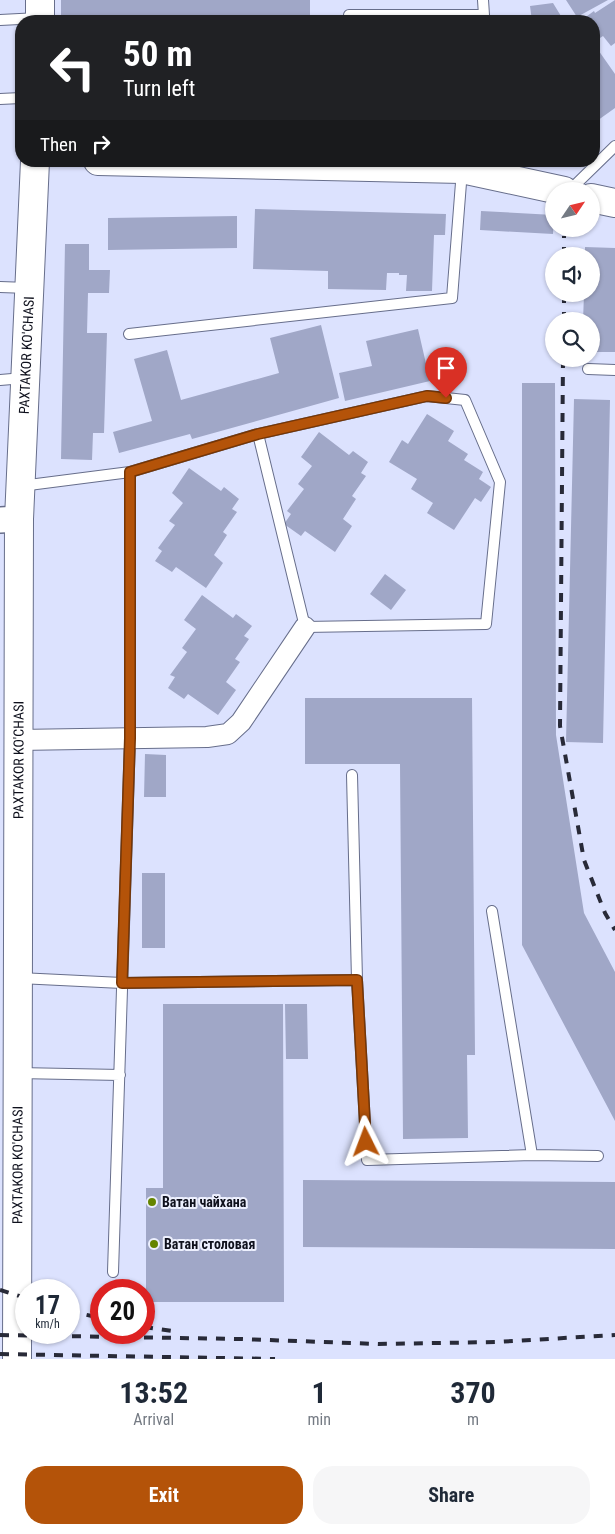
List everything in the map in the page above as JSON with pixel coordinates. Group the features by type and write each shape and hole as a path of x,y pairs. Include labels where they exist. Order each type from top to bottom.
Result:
{"main road":[{"name":"PAXTAKOR KO'CHASI","path":"17,1359 18,740 10,520 21,486 13,379 29,288 35,167"},
{"path":"371,167 462,169 545,187"},
{"path":"600,200 615,203"}],"street":[{"path":"18,740 207,737 228,734 241,722 305,626"}],"lane":[{"path":"349,15 484,14 484,0"},
{"path":"0,20 15,17"},
{"path":"0,99 15,98"},
{"path":"600,161 615,146"},
{"path":"578,182 594,167"},
{"path":"130,334 452,298 462,169"},
{"path":"0,287 29,288"},
{"path":"588,369 615,370"},
{"path":"21,486 130,472 258,434 427,396 465,400 500,482 486,624 305,626 258,434"},
{"path":"113,1272 130,738 130,472"},
{"path":"352,775 357,980 367,1160 532,1155 598,1156"},
{"path":"492,911 532,1155"},
{"path":"18,978 122,983 357,980"},
{"path":"18,1073 120,1075"}],"building":[{"path":"61,0 310,0 310,15 61,15"},
{"path":"566,0 608,0 581,15 576,15"},
{"path":"615,0 615,43 611,46 603,36 600,38 600,15 588,15 594,11 595,13"},
{"path":"553,3 560,15 531,15 530,6"},
{"path":"600,53 615,74 615,108 600,119"},
{"path":"255,209 446,214 445,235 434,235 432,291 406,291 407,275 399,275 399,273 387,273 386,290 328,289 328,271 253,269"},
{"path":"481,211 545,215 545,234 480,230"},
{"path":"237,216 237,248 108,250 108,218"},
{"path":"65,244 89,244 89,270 110,270 109,293 88,293 87,333 107,333 104,433 93,433 92,460 61,459"},
{"path":"600,248 615,248 615,352 600,352 600,312 583,312 584,302 600,302"},
{"path":"321,325 339,398 192,439 190,434 119,453 113,432 152,421 134,359 167,350 181,400 279,373 270,338"},
{"path":"418,329 430,381 345,401 339,373 372,366 366,341"},
{"path":"522,383 555,383 556,735 584,913 615,972 615,1121 522,945"},
{"path":"574,399 610,400 603,743 566,742"},
{"path":"427,414 454,431 448,441 468,454 464,460 483,472 479,479 491,487 481,502 475,498 454,530 427,513 433,503 411,489 417,479 389,462 402,440 408,444"},
{"path":"319,432 349,455 353,451 368,462 361,473 366,476 352,496 356,499 343,519 352,526 335,552 305,531 301,536 284,524 291,514 287,511 304,489 298,484 312,466 301,457"},
{"path":"189,468 221,491 224,487 239,499 232,509 237,512 223,532 227,535 214,555 223,563 206,588 176,567 172,572 155,561 162,551 158,548 175,525 169,521 183,503 172,493"},
{"path":"385,574 406,590 391,610 370,594"},
{"path":"202,595 233,618 236,614 252,626 244,636 249,639 235,659 240,662 226,682 236,690 218,715 188,694 184,699 168,688 175,677 170,675 187,652 182,648 196,629 184,620"},
{"path":"305,698 472,698 475,1055 467,1055 468,1138 403,1139 400,764 305,764"},
{"path":"145,754 166,755 166,797 144,797"},
{"path":"142,873 165,873 165,948 142,948"},
{"path":"163,1004 283,1004 284,1302 155,1302 155,1279 146,1279 146,1188 163,1188"},
{"path":"285,1004 307,1004 308,1059 286,1059"},
{"path":"303,1180 615,1182 615,1249 303,1247"}],"railway":[{"path":"564,238 564,247"},
{"path":"564,302 564,312"},
{"path":"563,367 560,726 584,860 605,913 615,930"},
{"path":"0,1290 15,1295"},
{"path":"80,1313 90,1316"},
{"path":"155,1329 179,1332"},
{"path":"0,1335 241,1339 378,1344 497,1342 615,1335"},
{"path":"0,1354 275,1359"}],"place":[{"name":"Ватан чайхана","path":"152,1202"},
{"name":"Ватан столовая","path":"154,1244"}],"route":[{"path":"366,1142 357,980 122,983 130,738 130,472 258,434 427,396 446,398"}]}
